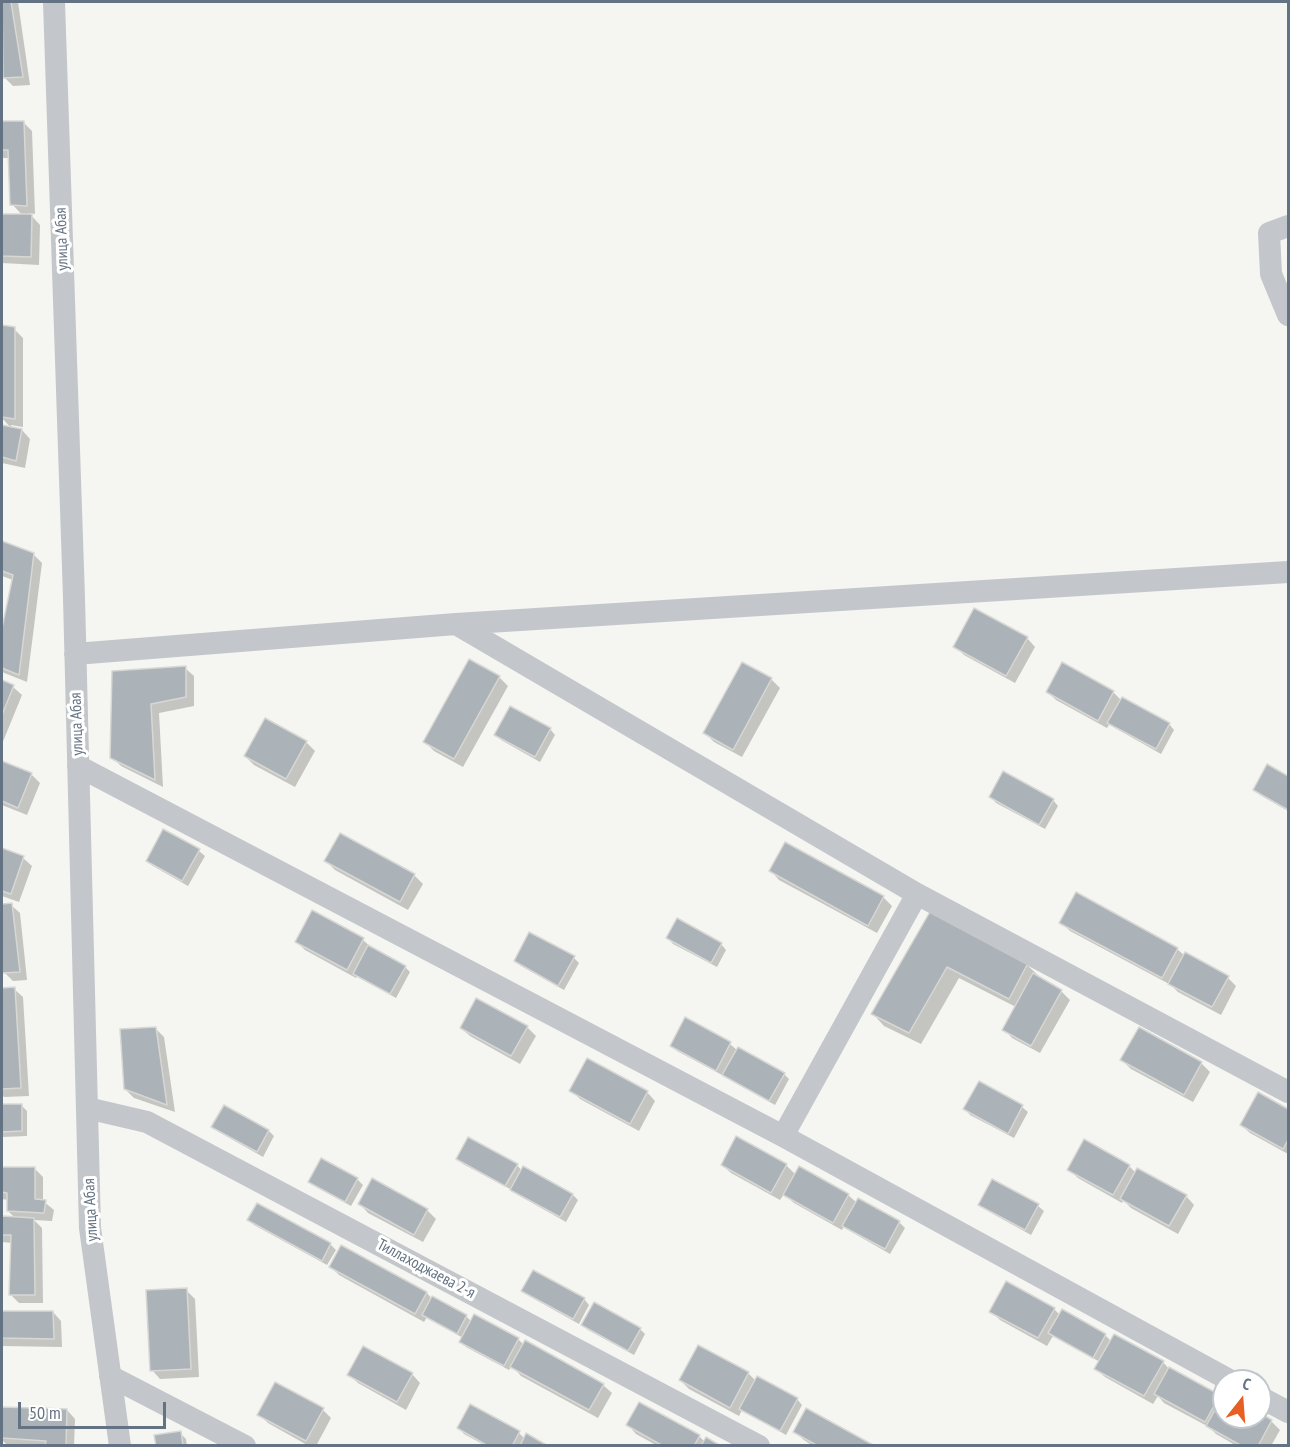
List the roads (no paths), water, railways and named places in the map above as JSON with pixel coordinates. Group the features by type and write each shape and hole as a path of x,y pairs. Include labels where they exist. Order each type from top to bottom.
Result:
{"street":[{"name":"улица Абая","path":"54,2 75,654 90,1228 120,1446"},
{"path":"1288,226 1269,233 1271,274 1288,315"},
{"path":"75,654 456,624 1288,572"},
{"path":"456,624 917,894 1118,999 1288,1092"},
{"path":"78,766 783,1136 1212,1371"},
{"path":"783,1136 917,894"},
{"name":"Тиллаходжаева 2-я","path":"87,1108 147,1122 759,1446"},
{"path":"110,1376 245,1446"},
{"path":"1272,1403 1288,1412"}]}
